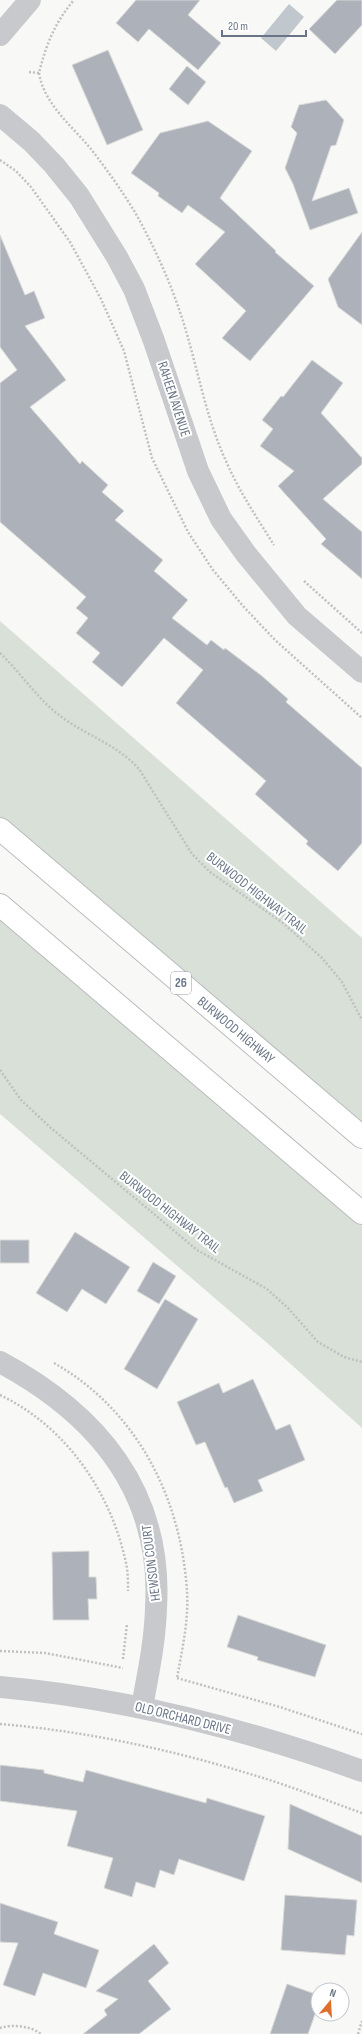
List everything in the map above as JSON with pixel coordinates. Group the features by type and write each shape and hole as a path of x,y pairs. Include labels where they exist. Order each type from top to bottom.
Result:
{"highway":[{"name":"BURWOOD HIGHWAY","path":"0,829 362,1137"},
{"path":"0,905 362,1213"}],"street":[{"path":"0,35 30,0"},
{"name":"RAHEEN AVENUE","path":"0,115 31,141 54,165 79,196 117,257 134,289 154,341 198,471 221,519 256,567 297,616 362,672"},
{"name":"HEWSON COURT","path":"0,1362 28,1377 64,1403 91,1428 118,1460 134,1487 145,1516 156,1576 157,1606 153,1647 142,1707"},
{"name":"OLD ORCHARD DRIVE","path":"0,1687 42,1690 142,1707 252,1735 362,1771"}],"path":[{"path":"74,0 61,15 46,46 39,73 44,92 91,149 135,213 154,249 164,270 183,323 205,401 226,461 239,488 275,546"},
{"path":"28,72 39,73"},
{"path":"300,578 362,633"},
{"name":"BURWOOD HIGHWAY TRAIL","path":"0,653 31,689 54,711 70,723 116,748 129,758 139,769 192,854 210,872 283,923 322,958 342,982 362,1020"},
{"name":"BURWOOD HIGHWAY TRAIL","path":"0,1070 21,1100 51,1128 197,1250 267,1289 288,1308 318,1342 344,1357 362,1362"},
{"path":"0,1395 22,1408 47,1427 84,1465 112,1514 127,1565 128,1594"},
{"path":"122,1668 128,1619"},
{"path":"0,1651 45,1653 126,1669"},
{"path":"172,1677 246,1696 362,1734"},
{"path":"0,1724 50,1730 117,1741 166,1752 251,1774 362,1813"},
{"path":"358,2034 362,2021"},
{"path":"0,2028 18,2026 37,2031 41,2034"}],"shaded area":[{"path":"289,4 304,17 276,51 261,38"},
{"path":"0,621 362,938 362,1131 0,827"},
{"path":"0,905 362,1213 362,1428 266,1342 0,1114"}],"building":[{"path":"136,0 200,0 188,15 221,43 198,70 149,29 138,42 116,23"},
{"path":"337,0 362,0 362,25 335,54 309,29"},
{"path":"108,50 143,130 107,145 72,65"},
{"path":"187,66 206,82 188,105 169,89"},
{"path":"326,100 344,120 336,145 331,146 312,201 349,188 358,213 310,230 293,184 285,168 297,133 291,127 299,105"},
{"path":"208,121 252,151 220,198 276,251 275,252 314,286 250,361 222,338 246,311 195,264 225,232 188,205 182,213 158,196 159,193 131,173 160,133"},
{"path":"362,232 362,325 338,307 328,279"},
{"path":"0,235 25,295 34,291 45,318 25,326 66,380 30,407 80,464 82,461 108,485 102,492 124,511 115,520 163,560 154,571 188,600 172,618 207,645 211,640 224,650 225,648 262,676 288,699 286,702 362,768 362,843 338,871 306,844 308,841 255,794 266,781 176,703 203,670 164,638 122,687 92,662 100,653 76,633 88,618 76,608 86,597 0,522 0,383 17,370 0,347"},
{"path":"312,360 343,383 321,413 362,458 362,464 323,499 362,532 362,579 321,544 326,539 278,486 294,471 260,446 273,429 262,420 281,396 283,397"},
{"path":"75,1232 130,1267 106,1304 82,1289 67,1312 36,1293"},
{"path":"0,1240 29,1240 29,1263 0,1263"},
{"path":"153,1262 176,1276 159,1304 137,1291"},
{"path":"165,1299 198,1319 157,1389 124,1369"},
{"path":"253,1379 276,1430 290,1424 305,1460 258,1480 263,1491 234,1503 227,1487 225,1488 205,1442 196,1445 177,1402 219,1383 223,1393"},
{"path":"89,1551 89,1577 96,1577 97,1599 88,1599 89,1620 53,1620 52,1552"},
{"path":"238,1615 326,1645 315,1677 257,1660 258,1657 227,1647"},
{"path":"0,1765 44,1770 44,1773 83,1782 86,1770 206,1803 207,1798 265,1816 244,1881 179,1859 174,1875 160,1870 155,1888 136,1882 132,1897 104,1888 113,1858 67,1846 77,1811 0,1801"},
{"path":"290,1804 362,1836 362,1883 288,1849"},
{"path":"285,1895 357,1900 354,1936 347,1935 345,1955 281,1950"},
{"path":"0,1903 58,1922 54,1934 99,1950 86,1988 43,1973 35,1996 3,1985 18,1943 0,1942"},
{"path":"154,1944 169,1963 148,1981 171,2009 139,2034 83,2034 107,2015 104,2010 118,1999 96,1991"},
{"path":"287,1984 310,1992 310,2022 312,2022 308,2034 270,2034"}]}
